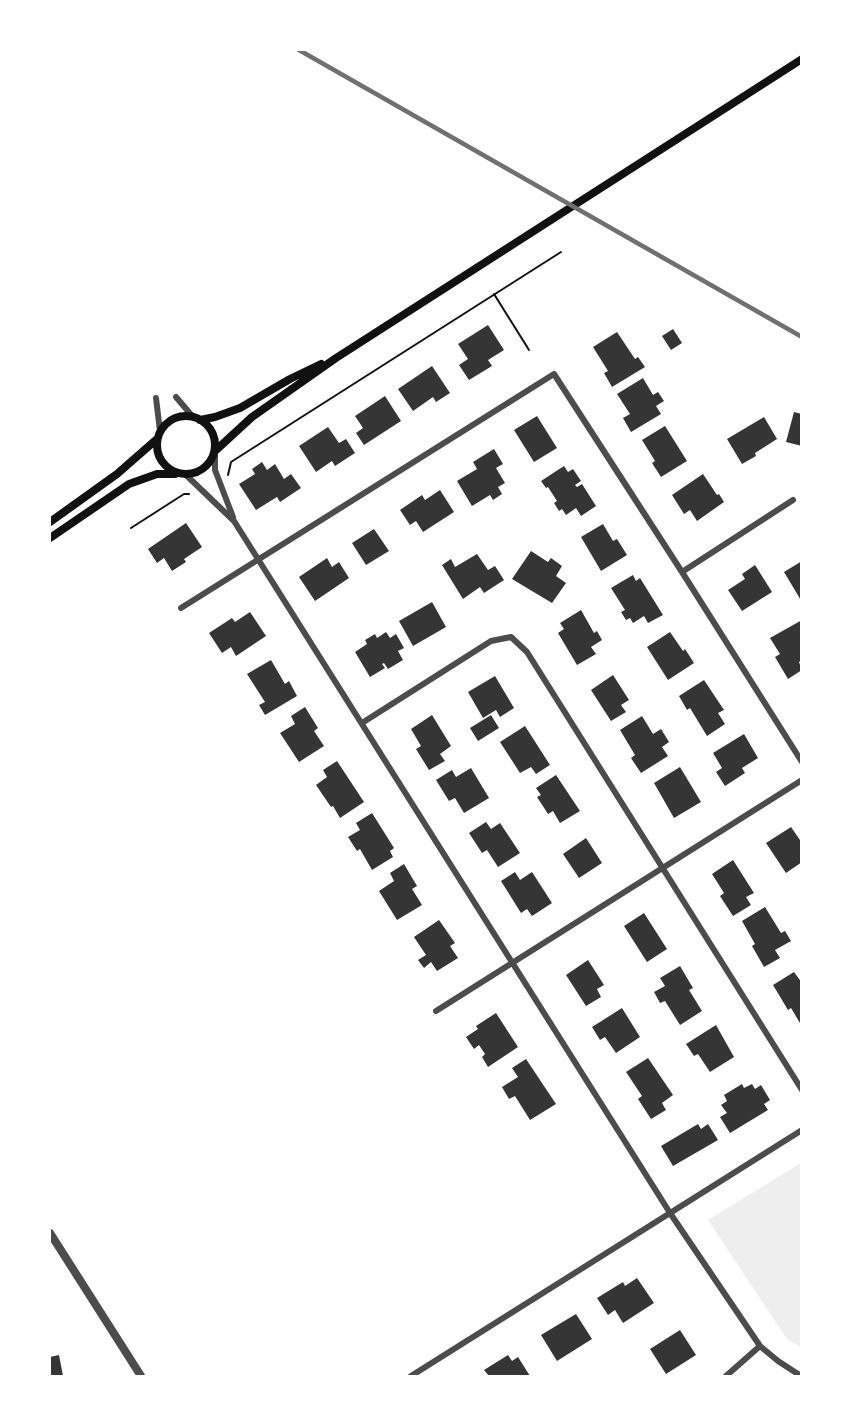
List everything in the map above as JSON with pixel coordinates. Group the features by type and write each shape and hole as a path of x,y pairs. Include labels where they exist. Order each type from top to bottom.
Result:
{"main road":[{"path":"215,451 252,417 336,358 801,59"},
{"path":"50,522 117,474 159,435 171,420 178,417 197,418 235,411 290,378 336,358"},
{"path":"50,538 129,484 157,474 182,474 201,470 212,460 215,443 211,429 197,418"},
{"path":"159,435 156,446 160,460 171,471 182,474"}],"street":[{"path":"181,609 554,374 801,762"},
{"path":"176,397 197,418"},
{"path":"156,398 159,435"},
{"path":"215,451 214,470 234,520 512,963 670,1212 760,1346 801,1377"},
{"path":"182,474 234,520"},
{"path":"682,572 793,500"},
{"path":"362,723 491,641 511,637 527,652 801,1090"},
{"path":"436,1011 801,780"},
{"path":"411,1377 801,1130"},
{"path":"50,1233 141,1377"},
{"path":"726,1377 760,1346"}],"path":[{"path":"228,480 231,462 561,252"},
{"path":"494,294 529,350"},
{"path":"131,528 184,494 195,496"}],"shaded area":[{"path":"801,1163 801,1347 787,1339 708,1220"}],"building":[{"path":"488,325 504,350 488,360 492,366 469,380 459,365 468,359 458,344"},
{"path":"673,329 682,343 671,350 662,336"},
{"path":"617,332 635,359 638,357 645,367 612,387 604,373 608,371 593,347"},
{"path":"432,366 450,393 436,402 433,397 413,411 398,389"},
{"path":"643,378 653,395 658,392 664,401 656,406 661,414 631,432 623,418 630,414 617,394"},
{"path":"385,396 401,421 364,445 356,433 363,428 355,416"},
{"path":"794,412 802,414 802,446 786,442"},
{"path":"537,416 557,448 534,462 514,430"},
{"path":"764,417 777,439 742,464 727,439"},
{"path":"665,426 687,461 661,477 652,463 655,461 642,440"},
{"path":"328,427 339,443 346,439 355,453 335,466 332,461 316,472 299,446"},
{"path":"494,449 503,464 496,468 505,483 498,487 502,494 493,500 490,495 472,506 457,481 477,469 473,462"},
{"path":"262,462 267,470 275,464 284,479 291,474 301,488 280,502 277,497 256,510 239,484 255,474 252,469"},
{"path":"564,466 568,472 573,469 581,481 575,485 577,487 582,484 596,506 581,516 576,508 566,515 562,509 559,511 554,503 557,501 541,481"},
{"path":"703,474 724,502 697,521 690,510 684,514 672,495"},
{"path":"440,490 454,512 423,532 416,521 410,525 400,510 422,495 425,500"},
{"path":"186,523 202,547 184,559 186,562 172,571 164,558 157,563 148,549"},
{"path":"603,524 613,541 617,539 627,555 601,571 581,537"},
{"path":"374,529 389,551 366,565 352,543"},
{"path":"531,551 548,562 551,558 562,566 556,576 566,583 552,603 512,579"},
{"path":"477,554 488,570 495,566 504,580 484,593 480,587 463,599 442,565 451,559 455,567"},
{"path":"327,558 332,567 339,562 349,578 315,601 299,577"},
{"path":"802,561 802,602 784,572"},
{"path":"755,565 772,592 742,611 728,590 745,579 742,574"},
{"path":"633,575 636,581 640,578 663,615 648,623 644,616 633,623 630,618 626,620 621,612 625,610 611,588"},
{"path":"432,602 446,627 413,646 399,621"},
{"path":"581,610 594,633 597,631 602,640 591,647 596,654 577,665 558,633 564,629 560,623"},
{"path":"250,612 266,636 236,656 231,647 222,653 209,633 232,618 235,622"},
{"path":"802,620 802,660 799,662 802,670 788,679 775,657 780,654 770,638"},
{"path":"386,632 390,638 396,634 404,648 398,651 403,660 388,669 384,663 382,664 385,668 370,677 355,652 367,644 365,640 375,634 377,638"},
{"path":"670,632 694,663 668,680 647,647"},
{"path":"271,660 285,684 289,681 297,696 265,715 259,705 265,702 247,674"},
{"path":"613,675 629,700 621,705 626,712 611,721 591,690"},
{"path":"495,676 514,708 500,717 496,710 483,718 468,692"},
{"path":"704,680 724,710 718,713 725,724 707,736 690,708 687,710 679,696"},
{"path":"305,707 318,728 314,731 324,746 299,762 280,733 295,724 291,716"},
{"path":"432,715 451,746 440,754 445,761 429,770 416,749 421,746 411,729"},
{"path":"491,715 499,728 478,741 470,728"},
{"path":"642,716 653,734 661,729 669,742 662,747 668,756 641,773 631,758 635,755 620,730"},
{"path":"525,726 550,765 536,774 531,767 520,773 500,742"},
{"path":"744,734 758,758 742,768 745,773 725,786 716,772 722,768 713,753"},
{"path":"337,761 364,802 340,818 316,785 327,777 323,770"},
{"path":"680,767 701,802 674,818 654,783"},
{"path":"471,768 489,798 464,813 455,798 449,801 436,780 452,770 456,777"},
{"path":"556,775 580,811 560,823 553,811 548,814 537,797 541,795 536,788"},
{"path":"372,813 394,848 390,851 393,857 372,870 360,849 357,851 348,837 360,830 356,823"},
{"path":"486,822 491,829 500,823 520,853 498,867 487,850 482,853 469,833"},
{"path":"791,827 802,843 802,862 786,873 766,843"},
{"path":"586,838 602,863 579,878 563,854"},
{"path":"733,860 754,893 746,897 751,905 733,916 720,896 724,893 712,874"},
{"path":"404,864 417,886 412,889 422,905 397,920 379,891 394,881 390,873"},
{"path":"515,872 520,880 532,872 552,903 532,916 527,909 521,913 501,881"},
{"path":"765,907 781,933 785,931 791,941 775,950 780,958 764,967 752,946 755,944 742,921"},
{"path":"644,913 667,949 647,962 624,926"},
{"path":"439,920 455,943 450,946 458,958 437,971 431,962 424,968 418,960 426,955 414,937"},
{"path":"588,960 604,985 597,989 601,997 586,1006 566,975"},
{"path":"680,966 693,988 689,990 702,1011 680,1025 665,1001 660,1003 654,992 665,986 660,978"},
{"path":"794,972 802,983 800,1023 791,1008 788,1010 773,985"},
{"path":"622,1008 640,1037 616,1053 605,1037 600,1040 592,1027"},
{"path":"496,1013 518,1047 488,1067 482,1057 485,1054 479,1045 474,1049 466,1037 478,1029 476,1026"},
{"path":"716,1025 734,1057 710,1072 698,1054 694,1056 686,1044"},
{"path":"648,1058 673,1095 662,1103 666,1110 651,1119 638,1099 642,1096 626,1072"},
{"path":"526,1059 556,1104 530,1120 515,1096 509,1099 502,1087 518,1077 512,1068"},
{"path":"742,1084 744,1088 752,1084 755,1089 761,1085 770,1100 764,1104 768,1110 730,1133 720,1117 727,1113 721,1105 727,1101 724,1095"},
{"path":"698,1124 701,1129 708,1124 718,1140 673,1166 661,1146"},
{"path":"637,1278 654,1303 623,1323 615,1310 608,1315 597,1298 623,1282 625,1286"},
{"path":"576,1314 592,1339 557,1361 541,1335"},
{"path":"680,1330 696,1355 666,1374 650,1349"},
{"path":"59,1355 63,1376 50,1376 50,1357"},
{"path":"508,1355 512,1361 518,1357 530,1376 489,1376 484,1370"}],"railway":[{"path":"299,50 802,337"}]}
